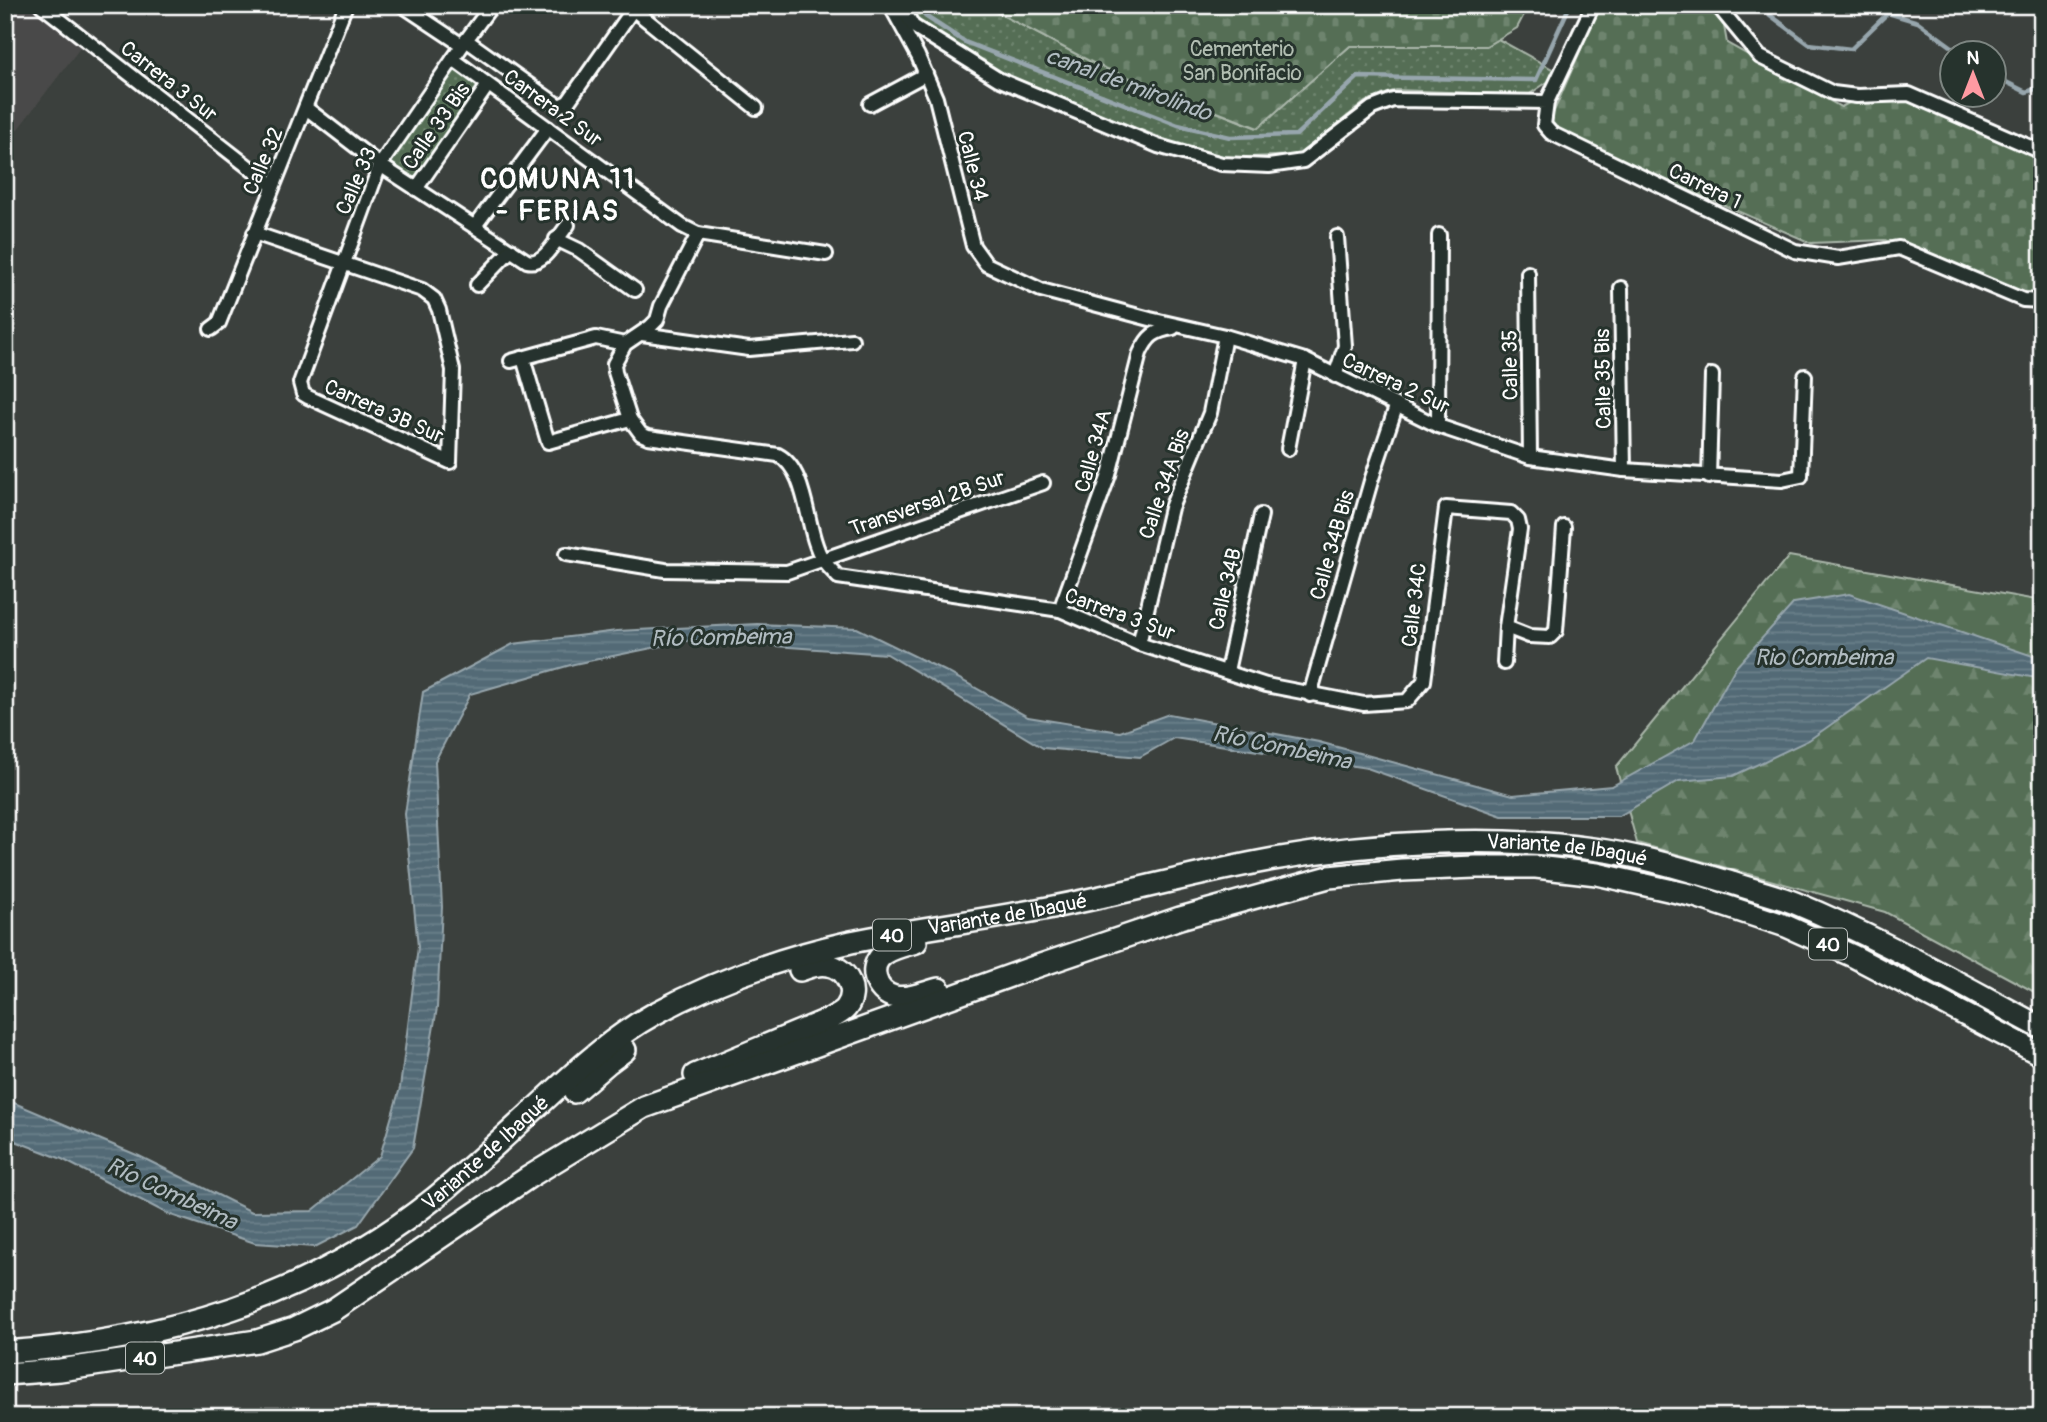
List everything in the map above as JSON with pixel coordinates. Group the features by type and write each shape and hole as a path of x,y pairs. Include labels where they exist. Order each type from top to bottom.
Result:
{"highway":[{"name":"Variante de Ibagué","path":"5,1352 54,1348 184,1325 233,1310 304,1281 372,1244 434,1198 592,1057 652,1015 749,971 848,943 1002,916 1274,859 1347,849 1481,842 1598,849 1700,873 1792,902 1863,934 2042,1028"},
{"name":"Variante de Ibagué","path":"5,1374 60,1370 191,1351 257,1341 284,1332 333,1310 529,1177 644,1107 1029,969 1180,918 1329,877 1402,870 1536,867 1597,874 1695,896 1786,926 1853,956 2042,1055"},
{"path":"1002,916 882,954 876,964 876,981 886,994 904,997 1029,969"},
{"path":"536,1108 564,1101 608,1062 650,1033 717,998 825,964 838,968 846,975 852,993 845,1010 832,1018 662,1088 644,1107"}],"street":[{"name":"Carrera 3 Sur","path":"41,5 273,186"},
{"name":"Calle 32","path":"211,329 219,323 346,5"},
{"name":"Carrera 2 Sur","path":"402,5 464,43 554,105 564,105 632,7"},
{"name":"Calle 33","path":"303,394 300,383 380,165 492,5"},
{"name":"Calle 34","path":"890,5 926,74 947,136 973,246 986,264"},
{"path":"901,5 913,26 998,79 1158,146 1222,164 1269,166 1304,161 1372,108 1393,100 1547,102 1592,5"},
{"path":"1717,5 1760,57 1833,93 1857,96 1909,94 2042,152"},
{"path":"632,7 756,108"},
{"name":"Carrera 2 Sur","path":"453,59 682,226 698,234 826,254"},
{"path":"870,104 926,74"},
{"name":"Calle 33 Bis","path":"416,189 488,85"},
{"name":"Carrera 1","path":"1547,102 1544,125 1551,133 1796,251 1838,258 1899,248 2023,300 2042,301"},
{"path":"306,107 380,165 531,263 541,261 568,225"},
{"path":"475,226 548,128"},
{"path":"254,233 343,263"},
{"path":"698,234 661,306 657,320 642,334 625,344 617,356 615,372 632,423 641,434 660,440 778,455 791,466 822,559"},
{"path":"1438,426 1439,235"},
{"path":"1335,376 1345,346 1336,237"},
{"path":"556,239 579,250 635,290"},
{"path":"477,285 511,250"},
{"name":"Carrera 3B Sur","path":"303,394 450,462 453,370 439,310 433,299 422,290 343,263"},
{"name":"Carrera 2 Sur","path":"986,264 1041,290 1224,336 1305,360 1438,426 1530,457 1623,470 1782,480 1801,476 1805,376"},
{"name":"Calle 35","path":"1528,273 1530,457"},
{"name":"Calle 35 Bis","path":"1621,288 1623,470"},
{"name":"Calle 34A","path":"1060,610 1109,475 1140,353 1147,337 1158,330 1182,327"},
{"path":"642,334 749,349 852,340"},
{"name":"Calle 34A Bis","path":"1139,644 1171,508 1210,413 1224,336"},
{"path":"625,344 596,338 517,360 548,442 632,423"},
{"path":"1288,449 1305,360"},
{"path":"1709,477 1712,375"},
{"name":"Calle 34B Bis","path":"1310,695 1395,407"},
{"name":"Transversal 2B Sur","path":"566,554 665,570 787,572 1043,483"},
{"name":"Calle 34C","path":"1407,701 1424,681 1446,508 1511,513 1518,520 1520,529 1506,627"},
{"name":"Calle 34B","path":"1227,671 1261,515"},
{"path":"1504,663 1506,627 1529,636 1550,637 1556,631 1564,527"},
{"name":"Carrera 3 Sur","path":"822,559 838,577 1060,610 1139,644 1266,685 1364,704 1407,701"}],"shaded area":[{"path":"5,5 34,5 84,43 5,146"}],"green space":[{"path":"907,5 983,5 1097,65 1257,128 1350,46 1486,46 1498,39 1556,71 1549,81 1528,95 1396,90 1365,102 1299,155 1223,158 1179,145 1000,74 917,23"},
{"name":"Cementerio San Bonifacio","path":"983,5 1529,5 1517,28 1486,46 1350,46 1258,128 1097,65"},
{"path":"1600,5 1708,5 1724,26 1727,43 1841,107 1853,101 1908,100 2042,158 2042,294 2034,298 2013,294 1885,240 1811,243 1556,132 1548,125"},
{"path":"453,59 488,85 416,189 380,165"},
{"path":"1789,556 2042,601 2042,996 1885,912 1637,843 1616,767"}],"water":[{"name":"Rio Combeima","path":"1849,594 2042,659 2042,679 1926,658 1809,740 1733,776 1679,781 1619,816 1502,816 1367,768 1174,738 1140,757 1043,748 887,654 691,640 574,664 470,694 435,761 442,907 437,1008 413,1148 358,1225 315,1247 255,1243 168,1214 62,1159 5,1137 5,1099 139,1156 252,1212 312,1211 380,1156 400,1088 418,947 405,814 423,692 513,644 617,631 757,624 857,628 945,671 1028,717 1120,732 1169,714 1319,742 1513,795 1612,786 1695,740 1735,668 1794,603"}],"waterway":[{"name":"canal de mirolindo","path":"918,5 925,16 965,42 1178,125 1230,137 1296,135 1358,77 1536,80 1570,5"},
{"path":"1765,5 1770,15 1809,44 1851,49 1888,13 1918,22 1940,38"},
{"path":"2008,83 2026,92 2042,87"}],"district":[{"name":"COMUNA 11 - FERIAS","path":"558,194"}],"water label":[{"name":"Río Combeima","path":"721,637"},
{"name":"Río Combeima","path":"1282,747"},
{"name":"Río Combeima","path":"172,1193"}]}
